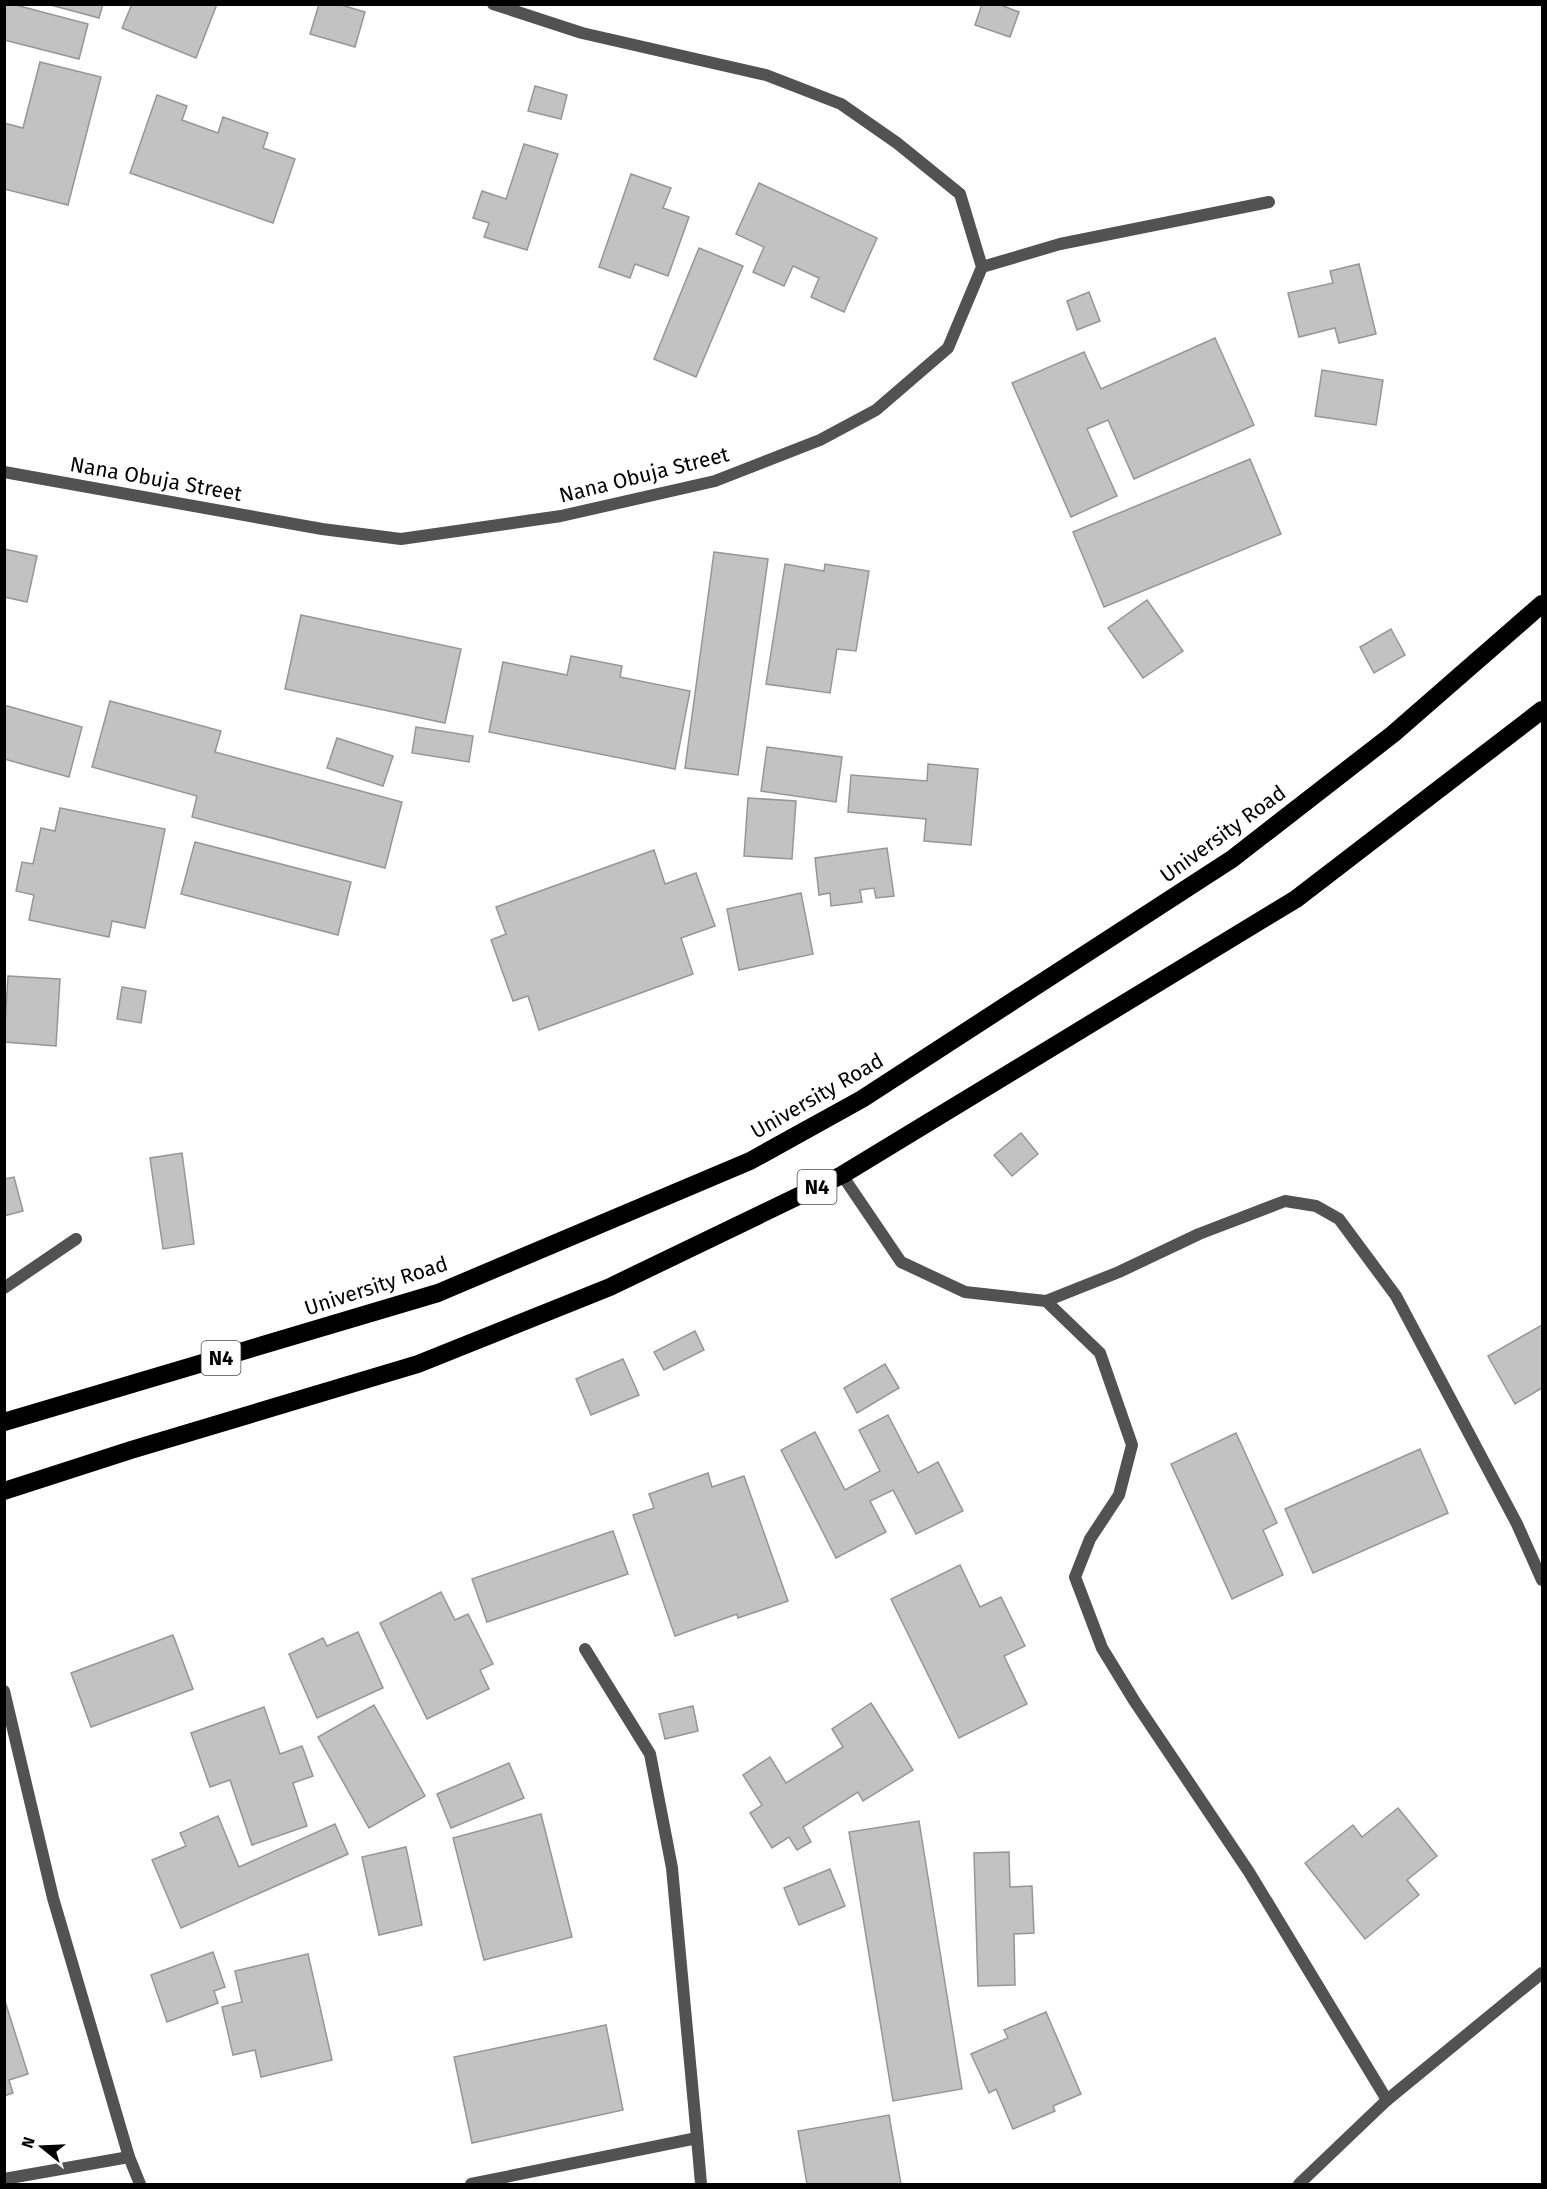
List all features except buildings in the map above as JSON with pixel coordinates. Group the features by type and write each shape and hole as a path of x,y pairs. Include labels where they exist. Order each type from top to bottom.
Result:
{"highway":[{"name":"University Road","path":"4,1422 438,1293 750,1161 862,1099 1232,860 1393,734 1542,604"},
{"name":"N4","path":"4,1491 131,1450 418,1364 610,1287 842,1175 1296,899 1542,710"}],"street":[{"path":"493,4 582,33 766,75 841,104 897,143 960,195 982,267 1060,244 1269,202"},
{"name":"Nana Obuja Street","path":"4,472 322,529 401,539 561,516 715,481 820,441 876,410 948,348 982,267"},
{"path":"842,1175 901,1262 965,1292 1046,1301 1119,1272 1199,1234 1285,1201 1316,1206 1339,1219 1396,1296 1516,1524 1542,1580"},
{"path":"4,1288 76,1239"},
{"path":"1046,1301 1100,1353 1132,1445 1119,1495 1090,1539 1075,1577 1102,1648 1135,1702 1250,1872 1388,2100"},
{"path":"585,1649 650,1754 672,1868 701,2184"},
{"path":"4,1691 53,1898 129,2157 140,2184"},
{"path":"1299,2184 1388,2100 1542,1973"},
{"path":"471,2184 697,2138"},
{"path":"4,2179 129,2157"}]}
